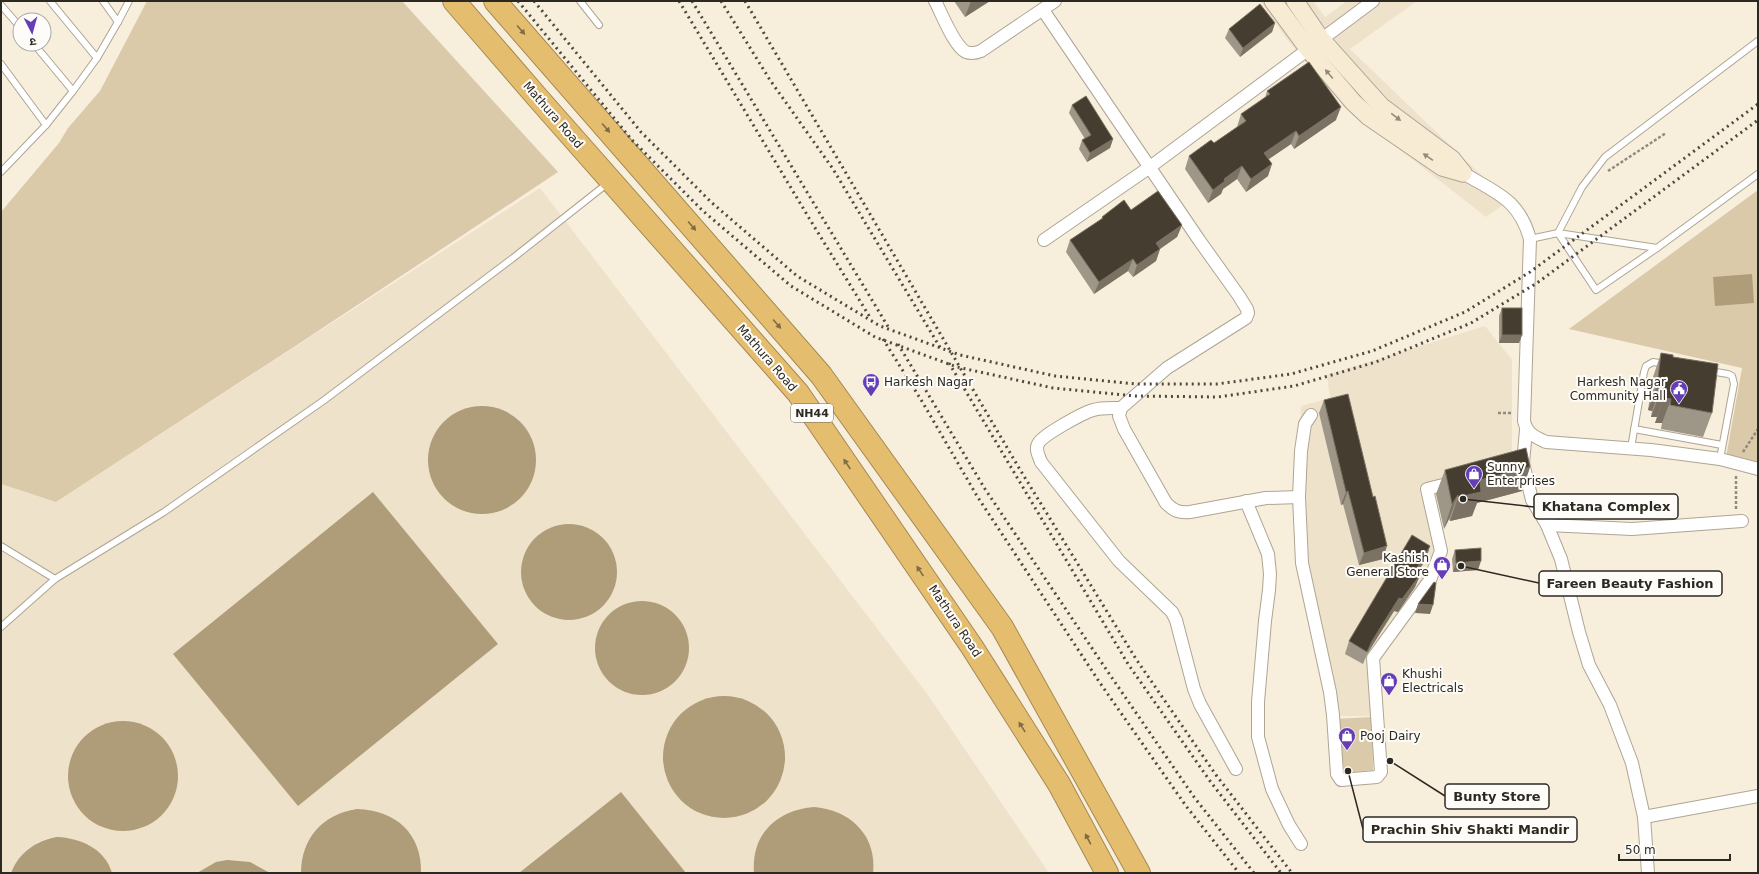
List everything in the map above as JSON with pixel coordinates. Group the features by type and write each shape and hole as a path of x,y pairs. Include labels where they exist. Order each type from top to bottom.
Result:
{"highway":[{"name":"Mathura Road","path":"454,1 798,393 972,647 1059,784 1107,873"},
{"name":"NH44","path":"495,1 821,375 1002,627 1139,873"}],"street":[{"path":"935,1 958,46 966,52 974,53 981,51 1049,4 1150,167 1247,309 1248,313 1246,318 1167,368 1121,408 1119,416 1124,429 1166,503 1174,510 1181,513 1266,498 1299,497"},
{"path":"1273,1 1315,44 1381,106 1452,159 1463,173 1511,202 1522,216 1530,239 1524,421 1526,430 1523,463 1532,500 1547,525 1561,559 1579,632 1589,665 1610,705 1632,763 1644,817 1648,873"},
{"path":"1295,1 1315,44"},
{"path":"1044,240 1150,167 1373,1"},
{"path":"1121,408 1092,410 1071,420 1040,440 1037,446 1037,453 1040,462 1119,561 1172,612 1176,620 1194,689 1200,704 1236,769"},
{"path":"1311,415 1305,424 1303,434 1299,497 1302,563 1330,692 1337,774 1341,780 1377,777 1382,770 1373,658 1430,580 1441,551 1427,490 1464,479"},
{"path":"1526,430 1536,438 1546,442 1631,448 1720,460 1758,469"},
{"path":"1508,467 1523,463"},
{"path":"1246,501 1268,554 1270,574 1258,702 1258,737 1272,789 1289,825 1301,844"},
{"path":"1547,525 1632,529 1742,521"},
{"path":"1644,817 1758,796"}],"lane":[{"path":"50,1 97,58"},
{"path":"103,1 118,22"},
{"path":"1,172 46,125 73,91 97,58 129,1"},
{"path":"580,1 599,25"},
{"path":"1,5 12,18"},
{"path":"1558,233 1582,187 1605,157 1758,41"},
{"path":"41,52 73,91"},
{"path":"1,64 46,125"},
{"path":"1558,233 1596,290 1657,248 1758,174"},
{"path":"1,627 55,578 164,512 323,401 513,258 611,181"},
{"path":"1530,239 1558,233 1657,248"},
{"path":"1631,448 1646,366 1653,362 1675,366"},
{"path":"1706,370 1728,374 1732,376 1734,380 1720,460"},
{"path":"1634,429 1722,445"},
{"path":"1,546 55,578"}],"path":[{"path":"1628,159 1666,133"},
{"path":"1736,510 1736,484 1739,460 1758,429"}],"shaded area":[{"path":"147,1 402,1 558,172 56,502 1,484 1,212 59,143 68,128 100,91"},
{"path":"1260,1 1313,1 1325,17 1347,1 1417,1 1350,49 1508,201 1486,217 1366,123 1317,75 1286,38"},
{"path":"540,188 928,695 1049,873 1,873 1,484 56,502"},
{"path":"1758,190 1758,464 1726,457 1742,368 1569,329"},
{"path":"1752,274 1754,303 1715,306 1713,277"},
{"path":"1485,326 1512,360 1512,456 1419,487 1435,550 1424,576 1370,657 1375,716 1333,716 1296,568 1301,406 1330,398 1327,375"},
{"path":"482,406 503,410 520,422 532,439 536,460 532,481 520,498 503,510 482,514 461,510 444,498 432,481 428,460 432,439 444,422 461,410"},
{"path":"373,492 498,644 298,806 173,654"},
{"path":"560,524 578,524 588,527 596,532 609,545 614,553 617,563 617,581 614,591 603,606 596,612 588,617 578,620 560,620 550,617 542,612 529,599 524,591 521,581 521,563 524,553 529,545 542,532 550,527"},
{"path":"642,601 660,604 676,614 686,630 689,648 686,666 676,682 660,692 642,695 624,692 608,682 598,666 595,648 598,630 608,614 624,604"},
{"path":"724,696 736,697 747,701 758,706 767,714 775,723 780,734 784,745 784,769 780,780 775,791 767,800 758,808 747,813 736,817 724,818 712,817 701,813 690,808 681,800 673,791 668,780 664,769 663,757 664,745 668,734 673,723 681,714 690,706 701,701 712,697"},
{"path":"1372,717 1373,770 1345,773 1334,719"},
{"path":"123,721 144,725 162,737 174,755 178,776 174,797 162,815 144,827 123,831 102,827 84,815 72,797 68,776 72,755 84,737 102,725"},
{"path":"621,792 686,873 519,873"},
{"path":"814,807 839,813 850,819 858,827 866,836 871,847 873,873 754,873 754,859 757,847 769,826 789,813"},
{"path":"357,809 371,810 384,814 395,819 404,827 417,847 421,873 301,873 305,849 316,830 324,822 334,816"},
{"path":"57,837 75,840 91,846 104,857 112,873 11,873 19,859 29,849 42,841"},
{"path":"227,860 250,862 270,873 197,873 216,862"}],"building":[{"path":"1260,4 1275,23 1243,48 1229,29"},
{"path":"1309,62 1341,107 1299,136 1296,131 1264,153 1272,164 1251,179 1242,166 1224,179 1225,181 1213,190 1189,156 1211,140 1214,143 1246,121 1241,114 1270,94 1267,91"},
{"path":"1086,96 1113,139 1090,153 1082,140 1091,135 1072,105"},
{"path":"1158,191 1182,225 1156,243 1160,249 1137,265 1133,259 1099,282 1070,240 1103,218 1102,217 1124,200 1131,210"},
{"path":"1502,308 1522,308 1522,335 1502,335"},
{"path":"1661,353 1673,355 1673,357 1718,364 1712,413 1670,405 1671,399 1664,398 1666,393 1660,392 1661,386 1657,386"},
{"path":"1348,394 1373,497 1375,496 1387,546 1364,553 1348,491 1346,492 1324,400"},
{"path":"1526,448 1530,467 1480,480 1481,492 1458,497 1458,495 1452,504 1445,470"},
{"path":"1412,535 1430,546 1414,573 1420,575 1402,599 1399,598 1372,641 1367,652 1349,641"},
{"path":"1481,548 1481,561 1456,563 1455,550"},
{"path":"1434,582 1436,583 1433,605 1418,604"}],"railway":[{"path":"518,1 632,140 703,211 791,286 875,337 957,367 1053,388 1135,396 1218,397 1294,386 1376,362 1471,323 1537,283 1758,120"},
{"path":"534,1 641,132 711,202 797,276 880,326 960,355 1055,376 1136,384 1217,384 1291,374 1372,351 1465,312 1530,272 1758,104"},
{"path":"679,1 871,319"},
{"path":"692,1 890,330"},
{"path":"721,1 770,80 833,169 941,349"},
{"path":"745,1 1019,468 1136,659 1216,775 1292,873"},
{"path":"883,339 923,403 977,496 1100,683 1186,806 1239,873"},
{"path":"898,344 985,489 1110,675 1194,797 1254,873"},
{"path":"949,363 1128,664 1210,781 1281,873"}],"place":[{"name":"Harkesh Nagar","path":"871,397"},
{"name":"Harkesh Nagar Community Hall","path":"1679,404"},
{"name":"Sunny Enterprises","path":"1474,489"},
{"name":"Khatana Complex","path":"1463,499"},
{"name":"Fareen Beauty Fashion","path":"1461,566"},
{"name":"Kashish General Store","path":"1442,580"},
{"name":"Khushi Electricals","path":"1389,696"},
{"name":"Pooj Dairy","path":"1347,751"},
{"name":"Bunty Store","path":"1390,761"},
{"name":"Prachin Shiv Shakti Mandir","path":"1348,771"}]}
